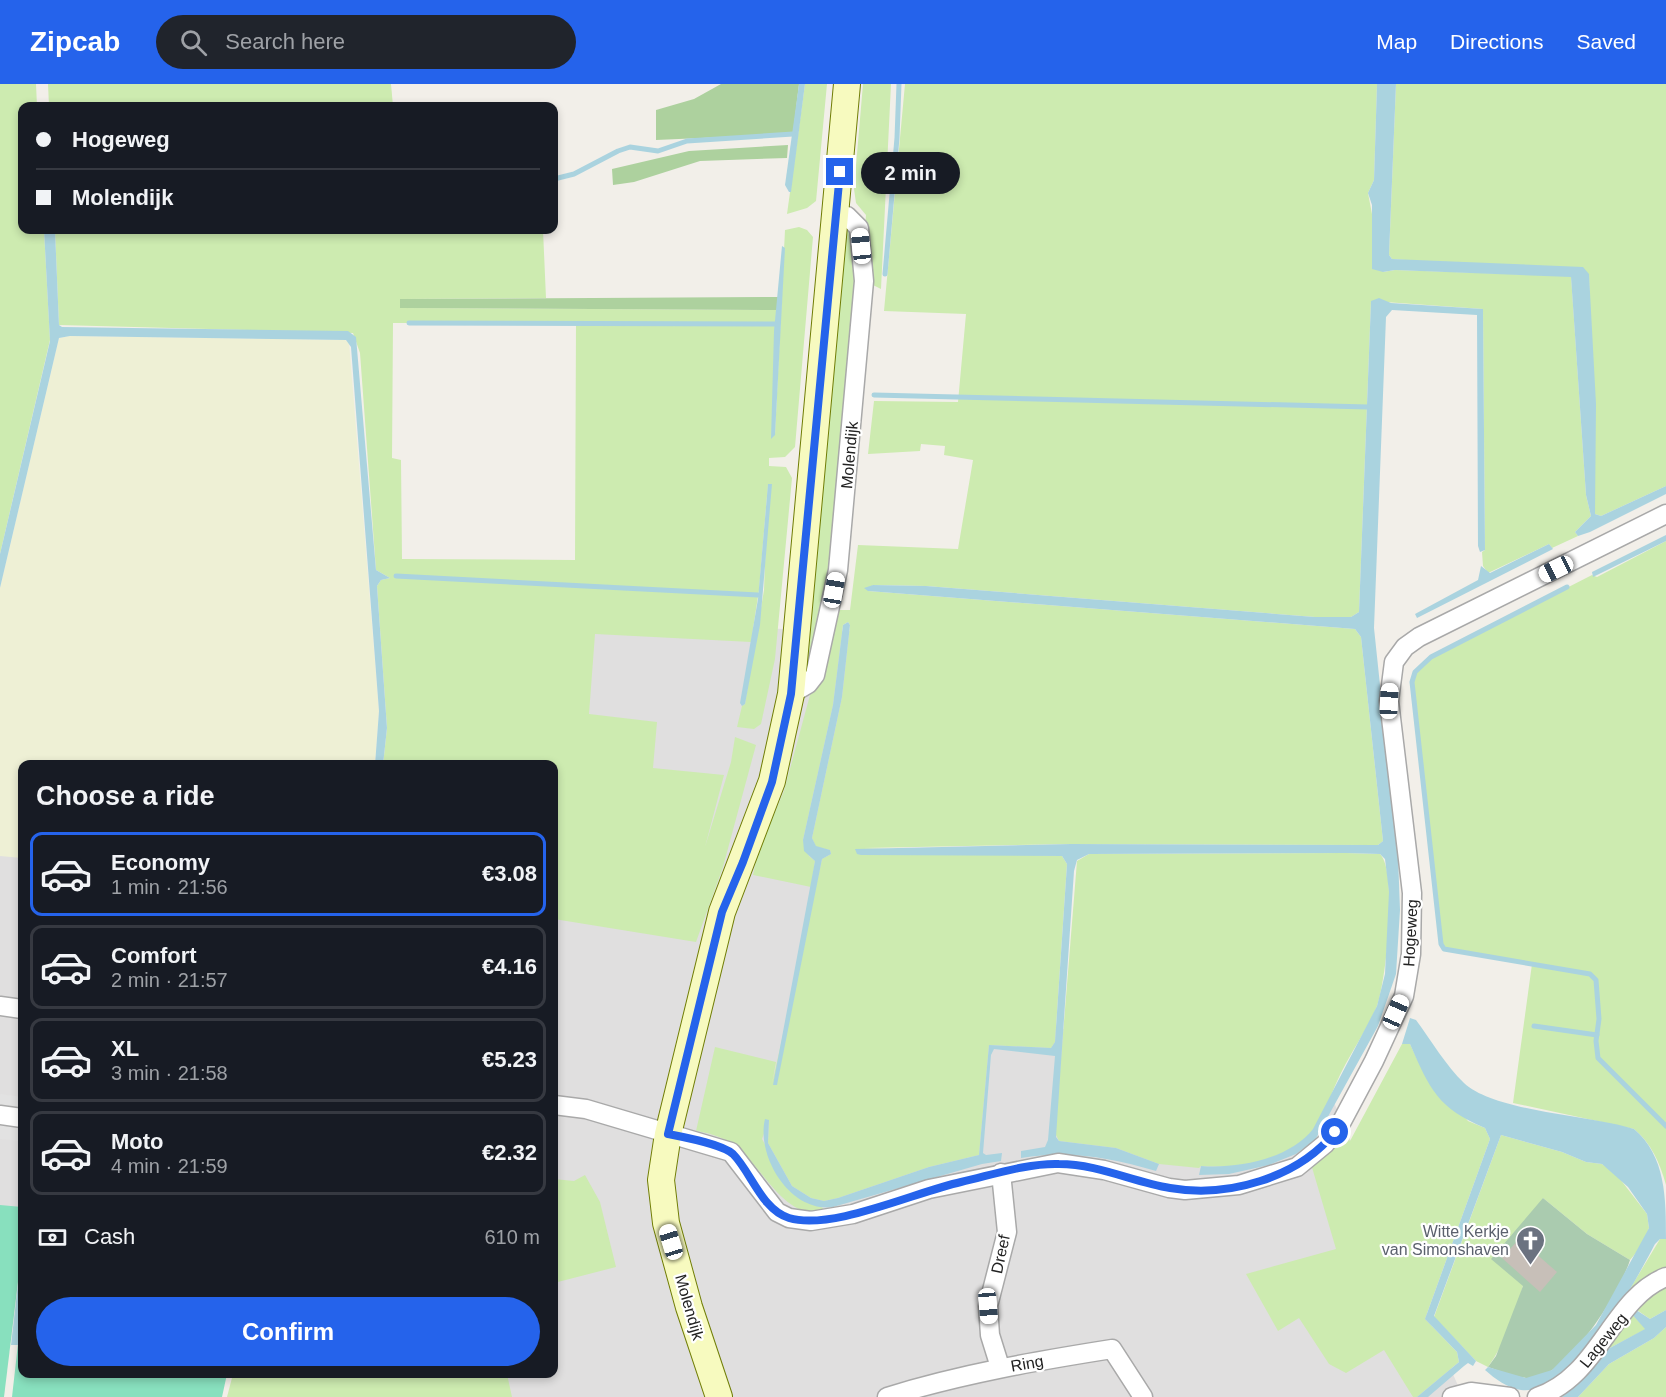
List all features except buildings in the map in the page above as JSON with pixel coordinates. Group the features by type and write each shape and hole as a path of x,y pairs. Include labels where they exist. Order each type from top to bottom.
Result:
{"main road":[{"name":"Molendijk","path":"719,1397 689,1307 666,1223 661,1180 668,1134 722,912 772,782 791,694 847,84"}],"street":[{"name":"Molendijk","path":"791,694 808,684 815,675 827,630 838,570 850,447 864,281 859,228 847,216 836,215"},
{"name":"Hogeweg","path":"558,1106 586,1109 731,1152 777,1212 789,1218 811,1221 853,1214 930,1189 1058,1163 1104,1170 1169,1188 1222,1188 1283,1173 1297,1167 1325,1144 1341,1123 1358,1092 1400,1005 1411,954 1412,893 1389,701 1394,662 1405,647 1419,637 1666,514"},
{"path":"0,1006 18,1008"},
{"path":"0,1115 18,1117"},
{"name":"Dreef","path":"1000,1368 990,1335 988,1306 1007,1232 1002,1173"},
{"name":"Lageweg","path":"1537,1397 1566,1383 1643,1291 1666,1277"},
{"name":"Ring","path":"887,1397 934,1382 1112,1349 1143,1397"},
{"path":"1452,1397 1472,1392 1510,1397"}],"shaded area":[{"path":"580,622 901,633 787,1142 969,1027 1304,1034 1463,1397 465,1397 462,1378 558,1378 558,864"},
{"path":"0,846 18,848 18,1211 0,1209"},
{"path":"0,1094 18,1096 18,1141 0,1139"}],"green space":[{"path":"0,84 36,84 37,102 18,102 18,234 44,234 50,340 0,554"},
{"path":"48,84 391,84 393,102 49,102"},
{"path":"721,84 799,84 793,134 656,140 656,110 694,99"},
{"path":"805,84 827,84 816,201 807,208 787,214"},
{"path":"863,84 891,84 881,289 867,282 864,238 866,215 856,203 854,189"},
{"path":"905,84 1377,84 1374,180 1368,193 1383,272 1395,270 1571,276 1586,495 1591,516 1575,532 1578,536 1552,548 1549,544 1488,573 1483,566 1482,552 1485,550 1483,309 1371,301 1359,612 1351,617 1315,617 926,586 873,585 868,591 1355,629 1361,637 1383,841 1378,845 1071,844 864,848 1062,856 1067,864 1055,1042 1051,1048 989,1045 979,1155 929,1167 838,1198 824,1201 811,1198 792,1186 768,1143 769,1120 762,1139 793,1193 823,1208 823,1214 795,1207 772,1187 753,1163 731,1143 723,1138 696,1131 715,1047 776,1062 772,1084 822,859 831,854 830,850 816,847 812,838 842,697 850,625 848,622 843,625 833,705 803,840 809,856 815,861 811,887 753,875 758,852 784,791 810,695 821,674 836,615 840,610 850,610 858,545 958,549 973,460 944,455 945,446 921,444 920,451 868,454 874,401 958,402 966,314 884,311"},
{"path":"1396,84 1666,84 1666,486 1601,516 1595,514 1589,274 1392,259 1389,255"},
{"path":"788,145 787,158 700,161 634,182 613,185 612,169 689,151"},
{"path":"799,227 807,230 813,237 795,447 785,457 769,458 769,466 786,467 792,478 775,659 761,724 754,729 737,727 742,706 745,704 764,590 768,484 759,590 751,642 595,634 589,714 657,722 653,768 724,775 705,847 731,762 735,737 756,745 723,867 696,942 558,920 558,760 384,760 387,728 377,586 381,580 390,578 376,570 360,353 353,333 59,325 55,234 543,234 546,298 401,299 400,308 777,310 775,435 785,230","holes":["393,323 576,323 575,560 402,559 401,460 392,458"]},
{"path":"848,227 852,229 857,252 833,563 810,675 804,673 843,230"},
{"path":"778,297 777,310 400,308 400,299"},
{"path":"70,336 345,340 349,342 379,711 375,760 18,760 18,858 0,856 0,588 59,338"},
{"path":"1666,541 1666,1185 1654,1154 1634,1129 1513,1103 1532,964 1444,949 1441,944 1411,690 1415,672 1431,657 1592,575 1597,577"},
{"path":"1089,854 1380,854 1385,865 1388,882 1389,927 1384,974 1377,1006 1342,1071 1322,1116 1305,1139 1283,1153 1256,1162 1199,1168 1159,1164 1116,1148 1059,1141 1055,1133 1077,861"},
{"path":"1406,1042 1410,1044 1417,1059 1468,1121 1485,1128 1490,1139 1425,1319 1457,1352 1459,1362 1417,1397 1413,1397 1384,1350 1346,1373 1329,1364 1299,1318 1278,1331 1246,1274 1336,1249 1311,1164 1339,1133 1350,1141 1402,1044"},
{"path":"1501,1135 1562,1152 1586,1162 1602,1164 1617,1175 1647,1214 1649,1228 1640,1248 1630,1260 1587,1234 1543,1198 1529,1263 1516,1308 1499,1349 1488,1367 1476,1361 1434,1317"},
{"path":"585,1175 600,1202 616,1267 558,1282 558,1179 574,1181"},
{"path":"1543,1198 1587,1234 1630,1260 1616,1291 1579,1344 1551,1371 1538,1377 1526,1378 1488,1367 1496,1356 1523,1286 1491,1259"},
{"path":"0,1205 18,1207 18,1282 4,1397 0,1397"},
{"path":"1660,1239 1666,1239 1666,1272 1625,1297"},
{"path":"1666,1283 1666,1310 1650,1319 1634,1308"},
{"path":"1630,1312 1646,1329 1608,1349 1562,1397 1549,1397"},
{"path":"1666,1327 1666,1397 1578,1397 1609,1364 1654,1338"},
{"path":"18,1344 18,1378 226,1378 222,1397 12,1397"},
{"path":"232,1378 508,1378 512,1397 227,1397"}],"water":[{"path":"799,84 805,84 791,192 789,192 785,185"},
{"path":"1377,84 1396,84 1389,255 1392,259 1583,267 1589,274 1596,404 1595,514 1601,516 1666,486 1666,494 1590,532 1578,536 1575,532 1591,516 1586,495 1571,277 1395,270 1383,272 1372,269 1372,205 1368,193 1374,180"},
{"path":"44,234 55,234 59,325 62,327 348,331 356,337 376,570 390,578 381,580 377,586 387,728 384,760 375,760 379,711 351,347 346,340 70,336 59,338 0,588 0,554 50,341"},
{"path":"782,246 785,248 775,435 771,439 774,331"},
{"path":"1379,298 1391,303 1483,309 1485,550 1480,552 1478,546 1477,315 1392,310 1386,317 1374,628 1398,856 1400,910 1396,974 1378,1026 1315,1140 1296,1154 1269,1165 1229,1174 1199,1175 1201,1166 1246,1164 1277,1155 1291,1148 1313,1129 1377,1006 1385,974 1389,892 1385,859 1380,854 1346,853 1089,854 1077,860 1074,871 1056,1137 1059,1141 1116,1148 1159,1164 1156,1171 1089,1156 1056,1155 1021,1158 1021,1151 1045,1147 1048,1140 1055,1056 994,1049 991,1055 983,1153 986,1155 1002,1153 1001,1161 982,1164 833,1207 817,1206 803,1201 790,1192 771,1165 764,1134 765,1119 769,1120 768,1143 792,1186 811,1198 824,1201 838,1198 929,1167 979,1155 989,1045 1051,1048 1055,1042 1067,864 1062,856 861,855 857,854 855,849 1071,844 1378,845 1383,841 1361,637 1355,629 868,591 864,588 873,585 926,586 1315,617 1351,617 1359,612 1371,301"},
{"path":"768,484 772,484 760,625 745,704 742,706 740,703 758,599"},
{"path":"1666,535 1666,541 1593,577 1592,572"},
{"path":"1549,544 1553,549 1417,618 1415,614 1478,580 1481,566 1490,573"},
{"path":"848,622 850,625 842,697 812,838 816,846 830,850 831,854 822,859 777,1085 773,1085 815,861 804,851 803,840 833,705 843,625"},
{"path":"1410,1018 1416,1020 1457,1076 1478,1093 1520,1107 1634,1129 1645,1140 1658,1165 1666,1209 1666,1239 1660,1239 1655,1244 1633,1285 1600,1334 1581,1357 1561,1375 1541,1387 1516,1389 1502,1383 1485,1370 1488,1367 1526,1378 1552,1370 1596,1325 1649,1228 1647,1214 1628,1187 1602,1164 1586,1162 1562,1152 1501,1135 1434,1316 1476,1361 1473,1366 1468,1363 1428,1397 1417,1397 1459,1362 1457,1352 1425,1319 1490,1139 1485,1128 1456,1113 1437,1096 1410,1044 1402,1044"},
{"path":"18,1284 18,1345 11,1345"},
{"path":"1633,1308 1650,1319 1666,1310 1666,1327 1654,1338 1609,1364 1578,1397 1562,1397 1608,1349 1645,1329 1630,1312"}],"waterway":[{"path":"885,274 897,138 899,84"},
{"path":"558,178 574,174 630,147 658,151 687,141 793,134"},
{"path":"409,323 775,324"},
{"path":"874,395 1368,407"},
{"path":"396,576 758,595"},
{"path":"1567,587 1431,657 1415,672 1412,682 1441,944 1444,949 1590,974 1596,980 1599,1019 1596,1041 1598,1058 1666,1126"},
{"path":"1534,1026 1597,1035"}],"place":[{"name":"Witte Kerkje van Simonshaven","path":"1530,1266"}],"route":[{"path":"840,172 791,694 772,782 722,912 668,1134 696,1140 731,1152 777,1212 789,1218 811,1221 853,1214 930,1189 1058,1163 1104,1170 1169,1188 1185,1190 1239,1185 1297,1167 1312,1156 1335,1132"}]}
